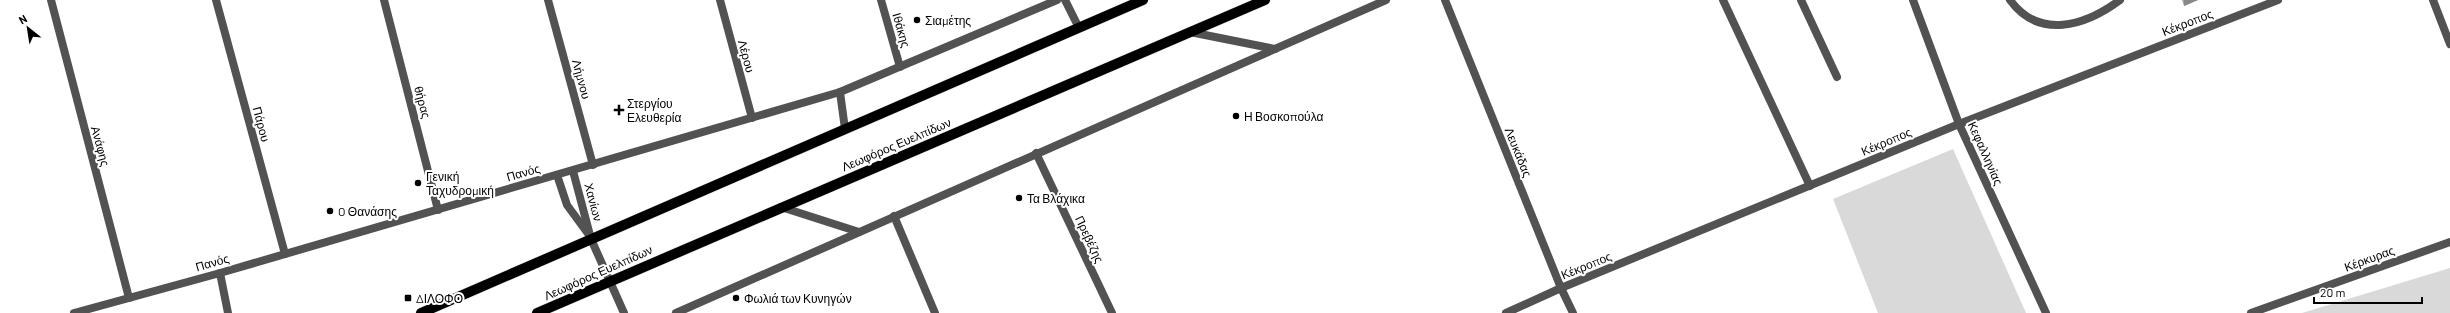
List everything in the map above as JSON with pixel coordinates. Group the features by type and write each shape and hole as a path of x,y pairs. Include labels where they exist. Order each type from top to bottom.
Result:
{"main road":[{"path":"421,313 1143,0"},
{"name":"Λεωφόρος Ευελπίδων","path":"537,313 1265,0"}],"street":[{"name":"Ανάφης","path":"51,0 129,298"},
{"name":"Πάρου","path":"216,0 285,254"},
{"name":"θήρας","path":"384,0 438,210"},
{"name":"Λήμνου","path":"548,0 593,165"},
{"name":"Λέρου","path":"720,0 752,118"},
{"name":"Ιθάκης","path":"881,0 900,67"},
{"name":"Πανός","path":"74,313 220,273 840,92 1057,0"},
{"path":"1065,0 1079,28"},
{"path":"676,313 1386,0"},
{"name":"Λευκάδας","path":"1445,0 1561,288 1573,313"},
{"path":"1723,0 1810,186"},
{"path":"1801,0 1838,77"},
{"name":"Κεφαλληνίας","path":"1913,0 1960,124 2046,313"},
{"path":"2010,0 2020,13 2037,24 2057,27 2077,22 2120,0"},
{"name":"Κέκροπος","path":"1506,313 1561,288 1960,124 2278,0"},
{"path":"2432,0 2450,44"},
{"path":"1190,32 1275,49"},
{"path":"840,92 844,129"},
{"name":"Πρεβέζης","path":"1036,153 1112,313"},
{"name":"Χανίων","path":"573,171 591,239 624,313"},
{"name":"Χανίων","path":"557,175 567,205 591,239"},
{"path":"781,208 859,232"},
{"path":"894,216 936,313"},
{"name":"Κέρκυρας","path":"2251,313 2450,242"},
{"path":"220,273 228,313"}],"shaded area":[{"path":"1953,149 2026,313 1878,313 1833,199"},
{"path":"2450,268 2450,313 2302,313"}],"place":[{"name":"Σιαμέτης","path":"917,20"},
{"name":"Στεργίου Ελευθερία","path":"619,110"},
{"name":"Η Βοσκοπούλα","path":"1236,116"},
{"name":"Γενική Ταχυδρομική","path":"418,183"},
{"name":"Τα Βλάχικα","path":"1019,198"},
{"name":"O Θανάσης","path":"330,211"},
{"name":"ΔΙΛΟΦΟ","path":"408,298"},
{"name":"Φωλιά των Κυνηγών","path":"736,298"}]}
